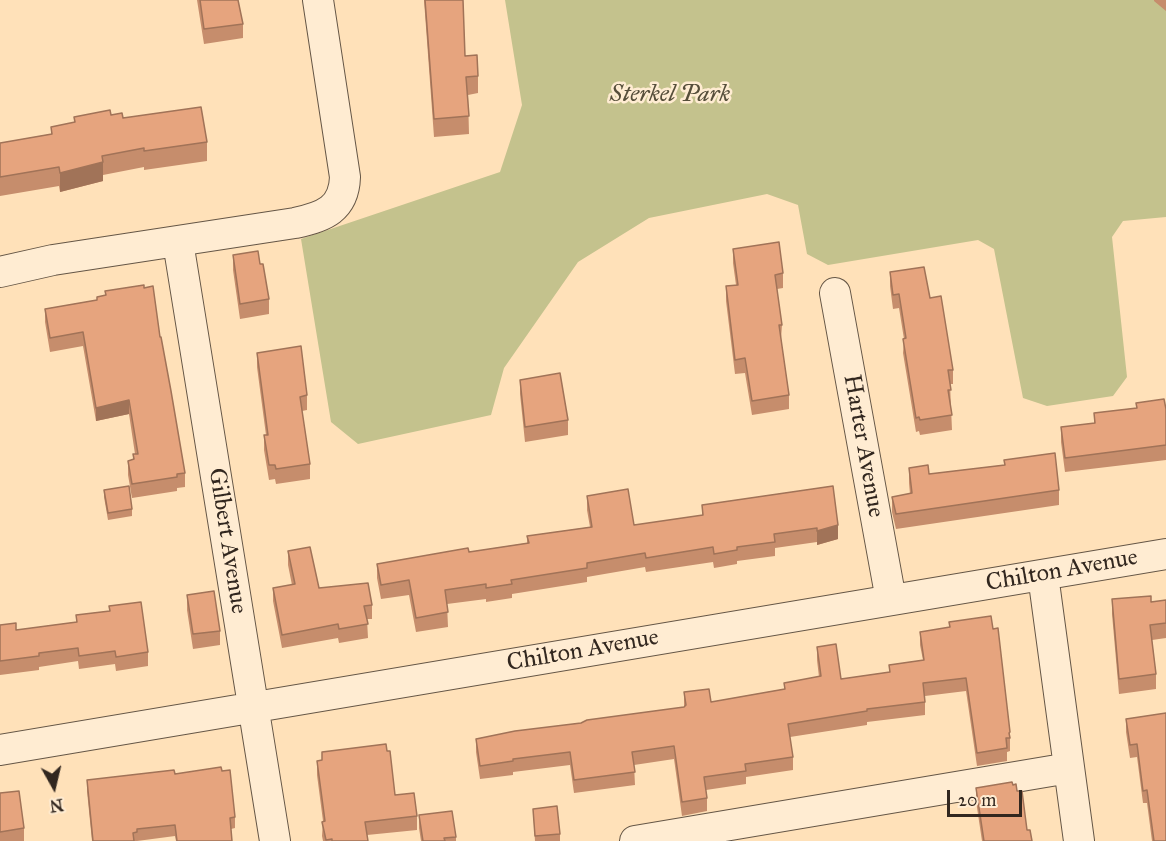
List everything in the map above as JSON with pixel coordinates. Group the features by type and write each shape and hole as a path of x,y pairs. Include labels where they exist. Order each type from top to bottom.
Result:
{"street":[{"path":"0,272 53,260 313,219 326,213 338,203 345,192 345,177 318,0"},
{"name":"Gilbert Avenue","path":"178,242 275,841"},
{"name":"Harter Avenue","path":"835,293 891,600"},
{"name":"Chilton Avenue","path":"0,750 1166,554"},
{"path":"1043,575 1079,841"},
{"path":"635,841 1069,768"}],"green space":[{"name":"Sterkel Park","path":"505,0 1166,0 1166,217 1123,221 1112,237 1127,377 1113,396 1047,406 1023,398 994,249 978,240 828,265 807,254 798,205 767,194 649,218 578,262 504,368 491,415 358,444 331,422 301,239 500,172 522,105"}],"building":[{"path":"200,0 238,0 243,24 204,29"},
{"path":"425,0 463,0 465,56 477,55 478,76 466,77 469,116 434,119"},
{"path":"201,107 207,142 144,151 144,148 102,156 103,162 60,173 59,167 0,177 0,143 52,134 51,127 75,122 74,117 110,110 111,115 122,113 123,118"},
{"path":"779,242 783,273 775,275 782,325 779,325 789,395 752,401 745,358 735,360 726,286 738,285 733,249"},
{"path":"258,251 260,264 263,264 269,299 240,304 233,255"},
{"path":"924,267 930,298 941,296 953,370 948,370 952,415 920,420 919,417 916,418 903,339 906,338 899,294 893,295 890,272"},
{"path":"144,285 144,288 153,286 185,473 177,474 177,477 132,484 128,461 134,459 133,454 138,454 129,400 96,408 83,332 50,338 45,309 97,300 97,297 106,295 105,291"},
{"path":"301,346 307,395 300,397 310,464 276,469 275,465 269,465 264,435 268,435 257,353"},
{"path":"560,373 568,420 525,427 520,380"},
{"path":"1164,399 1166,445 1065,458 1061,427 1095,423 1094,413 1137,408 1136,403"},
{"path":"1055,453 1059,490 896,514 892,497 912,493 909,468 928,465 929,474 1005,465 1004,460"},
{"path":"129,486 132,509 108,513 104,490"},
{"path":"833,486 838,525 817,531 817,528 774,534 775,542 737,547 737,550 714,554 713,547 646,558 645,553 587,563 587,568 511,580 512,584 486,588 486,584 445,590 448,612 416,618 409,580 381,585 377,564 468,548 469,552 529,543 527,536 592,527 587,496 628,489 634,525 703,515 702,505"},
{"path":"310,547 319,588 368,583 372,605 364,606 368,624 339,629 338,624 282,635 273,588 295,584 288,551"},
{"path":"214,591 220,631 193,634 187,595"},
{"path":"1151,596 1151,602 1166,600 1166,623 1150,625 1156,674 1119,679 1112,599"},
{"path":"141,602 148,652 116,657 115,651 79,656 78,648 0,661 0,625 16,623 16,630 77,622 76,615 110,611 109,606"},
{"path":"991,616 993,629 998,628 1010,732 1010,738 1006,738 1007,748 977,753 966,678 923,683 925,702 867,709 867,711 788,724 793,757 745,764 746,771 704,777 707,798 682,802 674,746 632,752 635,772 574,780 570,752 513,759 513,761 480,766 476,739 515,731 684,707 686,705 684,692 709,689 711,702 785,689 784,683 821,676 817,647 836,644 841,679 890,672 889,665 924,660 920,632 950,627 949,622"},
{"path":"1166,713 1166,841 1154,841 1147,790 1143,791 1137,744 1130,745 1126,719"},
{"path":"386,744 387,751 390,751 395,795 414,793 417,816 365,822 368,841 326,840 322,822 325,821 317,761 322,760 322,752"},
{"path":"221,767 222,771 230,770 235,817 230,818 232,841 177,841 175,825 137,829 137,832 133,833 134,841 93,841 87,780 174,770 175,774"},
{"path":"1012,782 1013,785 1016,784 1017,791 1022,791 1027,830 1030,830 1032,841 984,841 976,788"},
{"path":"19,791 24,828 0,832 0,793"},
{"path":"557,806 560,834 535,836 533,809"},
{"path":"452,811 456,837 444,838 445,841 423,841 419,815"}]}
